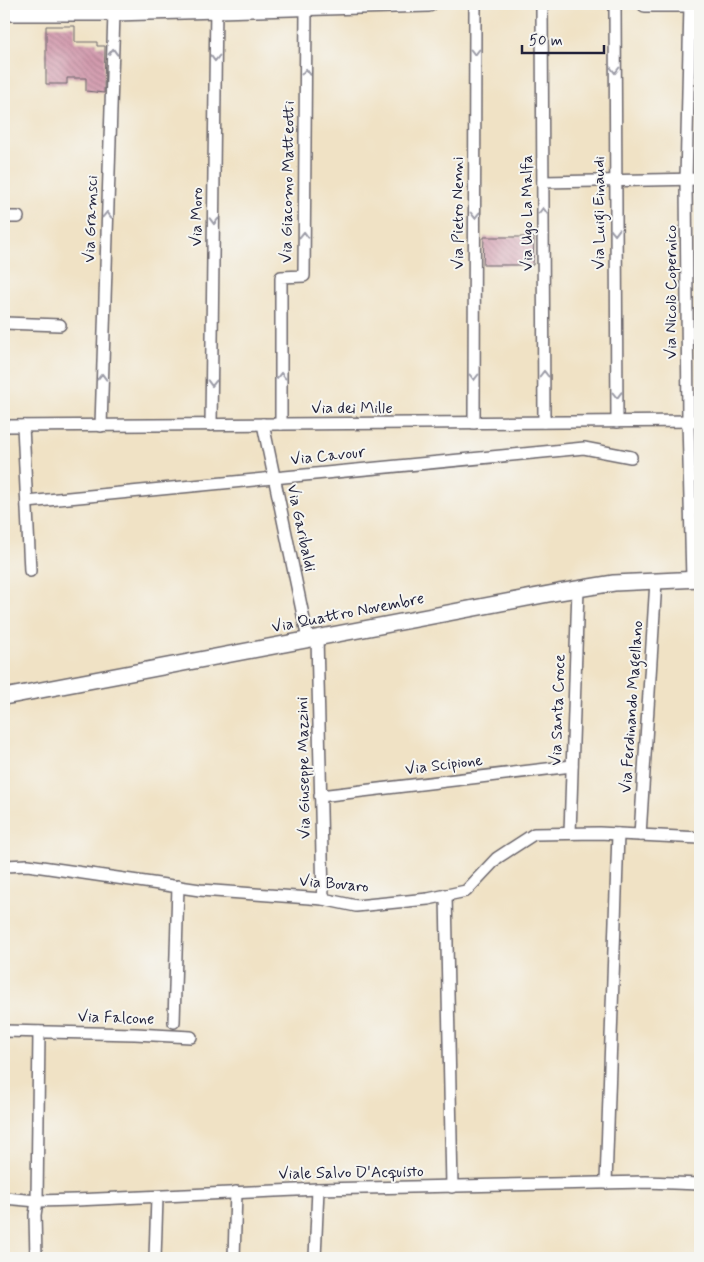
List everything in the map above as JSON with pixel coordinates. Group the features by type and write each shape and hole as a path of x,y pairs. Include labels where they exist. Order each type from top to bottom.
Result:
{"street":[{"path":"4,13 114,14 142,8 429,4"},
{"name":"Via Pietro Nenni","path":"474,423 475,4"},
{"name":"Via Ugo La Malfa","path":"542,4 544,422"},
{"name":"Via Luigi Einaudi","path":"615,4 617,422"},
{"path":"645,4 698,4"},
{"name":"Via Nicolò Copernico","path":"690,4 686,180 688,421 696,579"},
{"name":"Via Giacomo Matteotti","path":"281,424 281,277 304,276 299,6"},
{"name":"Via Moro","path":"211,425 216,7"},
{"name":"Via Gramsci","path":"101,426 114,14"},
{"path":"543,182 700,179"},
{"path":"4,217 18,217"},
{"path":"4,323 60,325"},
{"name":"Via dei Mille","path":"4,426 700,421"},
{"name":"Via Garibaldi","path":"262,424 313,638"},
{"path":"23,426 30,571"},
{"name":"Via Cavour","path":"26,502 584,448 631,457"},
{"name":"Via Quattro Novembre","path":"4,697 578,588 614,583 696,579"},
{"name":"Via Ferdinando Magellano","path":"640,835 656,581"},
{"name":"Via Santa Croce","path":"570,834 578,588"},
{"name":"Via Giuseppe Mazzini","path":"313,638 320,796 322,899"},
{"name":"Via Scipione","path":"320,796 572,766"},
{"name":"Via Bovaro","path":"4,866 28,865 200,890 322,899 356,906 428,899 466,891 497,858 534,834 618,834 700,838"},
{"path":"606,1183 618,834"},
{"path":"174,1022 178,886"},
{"path":"446,896 452,1186"},
{"name":"Via Falcone","path":"4,1030 191,1037"},
{"path":"36,1258 34,1215 37,1200 39,1032"},
{"name":"Viale Salvo D'Acquisto","path":"4,1198 37,1200 157,1198 236,1192 646,1182 700,1184"},
{"path":"315,1258 318,1190"},
{"path":"234,1258 236,1192"},
{"path":"155,1258 157,1198"}],"building":[{"path":"46,26 75,26 75,42 97,42 97,46 105,46 104,93 86,91 86,78 67,78 67,84 46,84"},
{"path":"484,237 534,237 533,265 483,265"}]}
